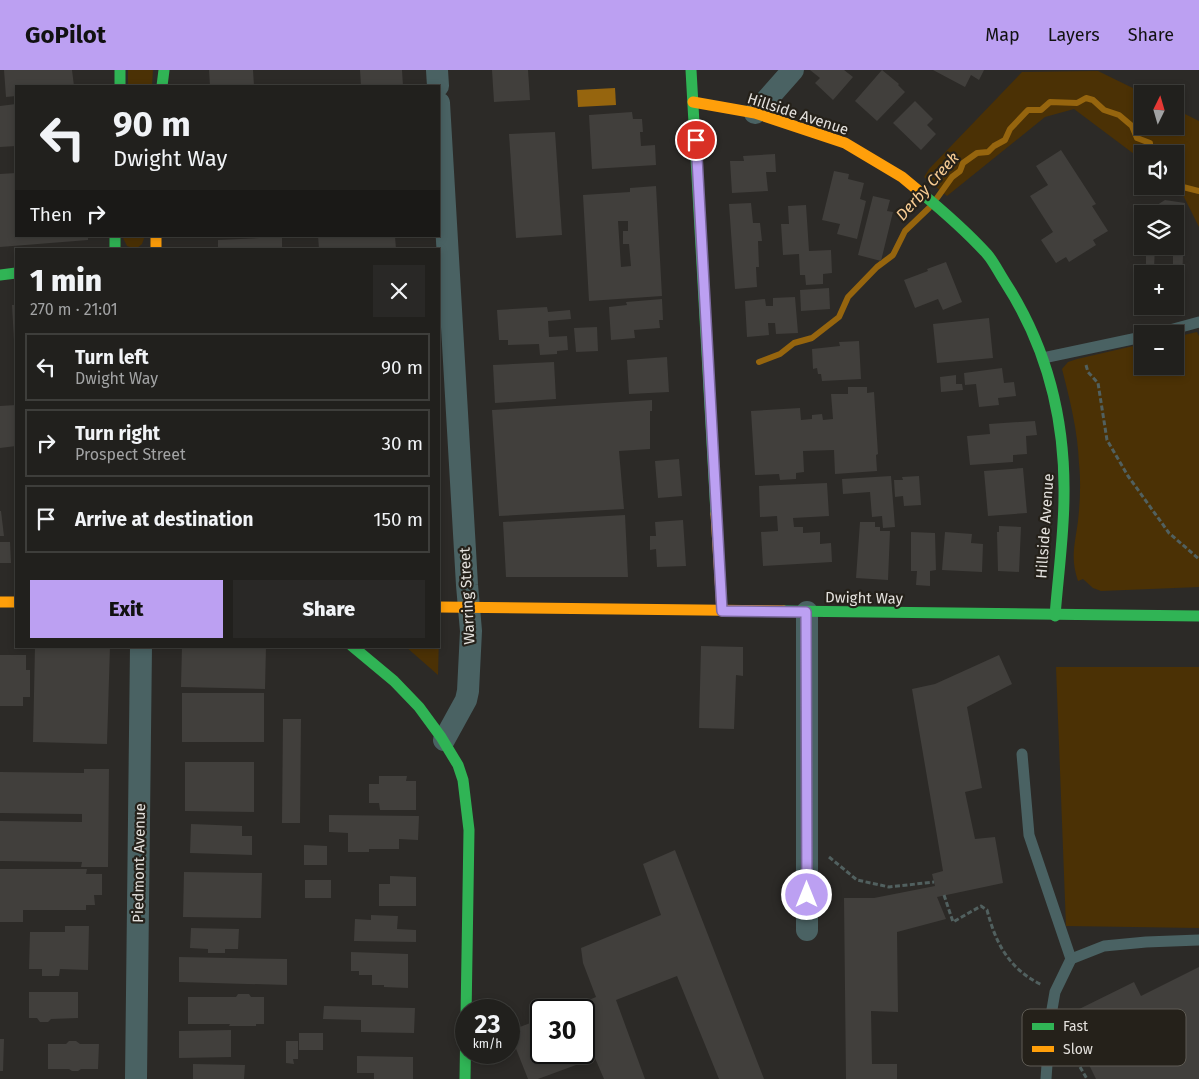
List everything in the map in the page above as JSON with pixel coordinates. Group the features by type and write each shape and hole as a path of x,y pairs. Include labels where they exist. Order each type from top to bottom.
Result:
{"street":[{"path":"120,70 120,85"},
{"path":"162,85 164,70"},
{"path":"437,70 438,85"},
{"path":"691,70 722,611"},
{"path":"755,113 793,70"},
{"name":"Hillside Avenue","path":"693,102 755,113 844,143 902,177 948,215 988,255 1015,296 1031,328 1043,358 1059,416 1064,496 1054,616"},
{"name":"Warring Street","path":"440,121 466,585 471,630 466,700 444,740"},
{"path":"0,274 15,273"},
{"path":"0,602 15,602"},
{"name":"Dwight Way","path":"440,607 1054,616 1199,616"},
{"path":"806,612 807,930"},
{"name":"Piedmont Avenue","path":"136,1079 141,648"},
{"path":"355,648 396,682 425,713 444,740 461,772 467,803 469,830 465,1079"}],"lane":[{"path":"1184,326 1199,322"},
{"path":"1043,358 1134,339"},
{"path":"1022,754 1030,835 1071,959 1056,992 1053,1009"},
{"path":"1071,959 1104,946 1199,940"},
{"path":"1046,1079 1047,1066"}],"path":[{"path":"1082,350 1088,372 1098,383 1107,440 1128,476 1169,533 1199,559"},
{"path":"807,842 819,842 829,857 857,880 889,887 934,882"},
{"path":"944,895 952,922 981,906 987,910 992,930 1005,956 1028,978 1056,992"},
{"path":"1080,1066 1087,1079"}],"shaded area":[{"path":"128,70 153,70 152,85 128,85"},
{"path":"1098,71 1134,89 1134,135 1184,135 1184,114 1199,121 1199,227 1183,195 1184,145 1134,145 1134,154 1074,109 1045,117 947,196 924,177 929,169 1022,72"},
{"path":"615,88 616,105 578,107 577,90"},
{"path":"122,237 145,237 142,244 137,248 127,246"},
{"path":"1197,332 1199,336 1199,587 1101,591 1093,588 1083,579 1078,581 1074,565 1080,500 1080,471 1071,404 1062,369 1068,362 1077,359 1134,346 1134,375 1184,375 1184,335"},
{"path":"407,648 439,648 438,675"},
{"path":"1056,667 1199,667 1199,928 1066,926"}],"building":[{"path":"4,70 72,70 74,85 15,85 15,96 6,97"},
{"path":"209,70 253,70 254,85 210,85"},
{"path":"360,70 402,70 403,85 361,85"},
{"path":"492,70 528,70 530,100 494,102"},
{"path":"810,70 844,70 853,77 833,100 815,83 820,78"},
{"path":"882,70 899,84 905,92 877,121 855,101"},
{"path":"933,70 984,70 979,80 971,75 965,87"},
{"path":"915,101 933,119 927,125 936,134 921,150 893,123"},
{"path":"15,104 15,146 0,147 0,106"},
{"path":"632,112 633,119 642,119 643,132 640,132 641,146 655,145 656,165 592,169 589,115"},
{"path":"555,132 562,235 516,238 509,134"},
{"path":"1061,150 1096,204 1092,206 1108,231 1093,240 1096,245 1069,262 1066,257 1056,263 1041,240 1053,232 1030,196 1048,185 1036,166"},
{"path":"775,154 776,172 766,172 768,191 732,193 730,161 744,161 743,156"},
{"path":"834,171 849,174 848,179 864,183 860,199 866,201 857,239 837,234 840,224 822,220"},
{"path":"15,173 15,237 88,237 88,240 0,247 0,174"},
{"path":"656,186 662,296 589,301 583,195 630,192 630,188","holes":["618,221 628,221 628,231 623,231 623,244 629,244 631,266 621,267"]},
{"path":"873,196 890,200 887,211 893,212 881,261 858,255"},
{"path":"1165,200 1185,203 1184,229 1184,205 1157,205"},
{"path":"751,203 753,223 760,223 762,241 758,241 759,267 756,267 757,287 735,289 729,204"},
{"path":"806,205 809,251 831,250 832,273 823,274 823,284 806,285 805,275 800,275 799,254 783,255 781,224 789,224 788,206"},
{"path":"282,237 282,248 218,248 218,240"},
{"path":"318,237 395,237 396,248 319,248"},
{"path":"1146,255 1155,255 1154,265 1146,265"},
{"path":"1173,255 1183,255 1183,265 1173,265"},
{"path":"946,262 962,302 943,310 938,299 915,308 904,280"},
{"path":"829,288 830,309 801,311 800,290"},
{"path":"795,297 798,333 776,334 775,323 768,323 769,335 747,337 745,301 765,299 766,306 773,306 773,298"},
{"path":"662,299 663,320 659,320 660,328 634,330 635,338 611,340 609,307 627,305 626,302"},
{"path":"12,305 15,305 14,340"},
{"path":"547,307 548,312 570,310 571,319 548,321 549,337 567,336 568,350 557,351 557,354 540,355 539,344 508,345 508,340 499,340 497,310"},
{"path":"989,318 993,358 937,363 933,324"},
{"path":"597,327 598,351 576,352 574,328"},
{"path":"859,341 861,379 822,381 821,374 818,374 817,368 813,369 812,349 840,346 839,342"},
{"path":"667,357 669,392 629,394 627,360"},
{"path":"554,362 556,399 495,403 493,365"},
{"path":"1002,368 1004,383 1014,382 1016,396 998,398 999,405 979,407 976,384 965,385 964,373"},
{"path":"956,375 956,384 962,384 963,390 941,392 940,377"},
{"path":"848,387 867,387 867,393 874,392 878,454 876,455 877,471 835,474 834,450 803,451 804,472 796,473 796,479 780,480 779,474 755,475 751,411 800,408 801,420 812,419 812,415 822,414 823,420 833,419 831,394 848,394"},
{"path":"652,400 652,411 650,411 650,449 619,451 624,509 499,516 492,410"},
{"path":"15,405 15,446 0,448 0,406"},
{"path":"1035,421 1037,435 1026,436 1027,454 1013,455 1013,462 970,465 967,436 990,434 989,424"},
{"path":"679,459 682,496 658,498 655,461"},
{"path":"1023,468 1027,513 988,516 984,471"},
{"path":"891,476 895,527 883,528 882,516 872,517 870,492 843,494 842,479"},
{"path":"919,476 921,505 904,506 903,496 895,497 894,480 903,480 902,477"},
{"path":"827,483 829,516 793,518 794,527 803,527 803,533 820,532 820,544 831,543 832,562 763,566 761,532 778,531 777,516 760,517 759,486"},
{"path":"1,511 4,536 0,536"},
{"path":"625,515 628,577 506,577 503,522"},
{"path":"683,520 686,566 657,567 656,549 650,550 650,536 656,536 655,522"},
{"path":"860,522 875,522 875,527 880,527 880,531 890,531 888,580 856,578"},
{"path":"999,526 1021,527 1019,572 998,571 997,532 999,532"},
{"path":"911,532 935,533 936,570 930,571 930,586 916,585 917,571 911,571"},
{"path":"945,532 972,534 971,543 983,544 982,572 942,570"},
{"path":"0,542 10,542 11,563 0,563"},
{"path":"701,646 743,647 743,676 736,675 734,729 699,728"},
{"path":"35,648 110,648 107,744 33,742"},
{"path":"182,648 266,648 265,689 181,687"},
{"path":"0,655 26,655 26,670 30,670 30,697 23,697 23,706 0,706"},
{"path":"999,655 1012,684 967,707 982,788 965,792 975,839 995,837 1003,883 937,897 946,919 897,932 898,1012 871,1011 872,1064 897,1064 897,1079 846,1079 844,898 874,898 935,886 932,874 943,871 912,689 935,684"},
{"path":"182,693 264,693 264,742 182,742"},
{"path":"283,719 301,719 300,823 282,823"},
{"path":"185,762 254,762 254,812 185,811"},
{"path":"84,769 109,769 108,867 81,867 82,862 0,861 0,821 82,822 82,814 0,813 0,772 84,773"},
{"path":"379,776 407,776 406,781 416,781 416,810 380,810 379,803 369,803 369,784 379,784"},
{"path":"329,815 419,816 418,840 399,839 399,849 369,849 369,852 348,852 348,833 329,832"},
{"path":"191,824 242,826 242,836 252,836 252,855 190,853"},
{"path":"304,845 327,846 327,865 304,865"},
{"path":"675,850 764,1079 719,1079 677,976 616,1000 645,1079 604,1079 595,1058 595,999 591,999 596,997 583,963 581,948 661,915 643,864"},
{"path":"0,869 87,869 86,874 102,874 102,895 94,895 95,905 86,905 86,910 23,910 23,922 0,922"},
{"path":"184,872 262,873 261,918 183,917"},
{"path":"390,876 416,877 416,906 379,906 379,884 390,884"},
{"path":"305,880 331,880 331,898 305,898"},
{"path":"371,915 398,916 397,929 416,930 416,942 354,941 355,919 371,920"},
{"path":"65,926 89,926 88,970 60,969 59,976 42,976 42,969 29,969 30,932 65,932"},
{"path":"191,928 239,929 238,949 225,949 225,953 208,953 208,949 190,948"},
{"path":"351,952 408,954 408,988 372,985 372,975 359,975 359,971 351,971"},
{"path":"179,957 287,959 287,985 179,982"},
{"path":"1199,967 1199,1079 1096,1079 1090,1066 1186,1066 1186,1009 1079,1009 1134,982 1141,996"},
{"path":"29,992 78,992 78,1018 51,1019 48,1022 40,1022 37,1018 29,1018"},
{"path":"238,994 264,997 264,1024 256,1024 256,1026 229,1026 230,1024 188,1024 188,997 236,997"},
{"path":"324,1006 415,1008 414,1033 361,1032 361,1020 323,1019"},
{"path":"530,1023 530,1064 579,1064 538,1079 528,1079 520,1059 520,1027"},
{"path":"231,1030 231,1057 179,1058 179,1031"},
{"path":"299,1033 323,1033 323,1050 299,1050"},
{"path":"0,1039 4,1039 3,1071 0,1071"},
{"path":"69,1041 76,1041 80,1044 99,1044 98,1069 72,1071 69,1069 48,1069 48,1044 66,1044"},
{"path":"286,1041 298,1041 298,1059 293,1059 294,1064 286,1063"},
{"path":"357,1056 413,1057 413,1079 374,1079 374,1073 357,1073"},
{"path":"193,1064 245,1065 244,1079 193,1079"}],"waterway":[{"name":"Derby Creek","path":"937,198 952,177 960,171 963,163 977,153 988,152 1005,140 1010,129 1028,110 1041,110 1050,102 1077,103 1086,98 1093,100 1104,110 1119,115 1132,126 1137,138 1150,143 1150,145"},
{"name":"Derby Creek","path":"1184,187 1199,191"},
{"name":"Derby Creek","path":"759,362 780,354 794,343 812,338 839,317 848,297 877,267 893,255 905,231 929,208"}],"traffic: fast":[{"path":"120,70 120,85"},
{"path":"162,85 164,70"},
{"path":"691,70 716,514"},
{"path":"920,192 963,229 990,257 1020,307 1032,332 1051,384 1061,438 1064,495 1055,616"},
{"path":"115,237 115,248"},
{"path":"0,275 15,273"},
{"path":"784,611 1199,616"},
{"path":"354,648 394,681 419,707 441,737 458,765 463,780 469,830 465,1079"}],"traffic: slow":[{"path":"693,102 755,113 845,143 902,177 920,192"},
{"path":"156,237 156,248"},
{"path":"716,514 722,611"},
{"path":"0,602 15,602"},
{"path":"440,607 784,611"}],"route":[{"path":"696,140 722,611 806,612 807,895"}]}
